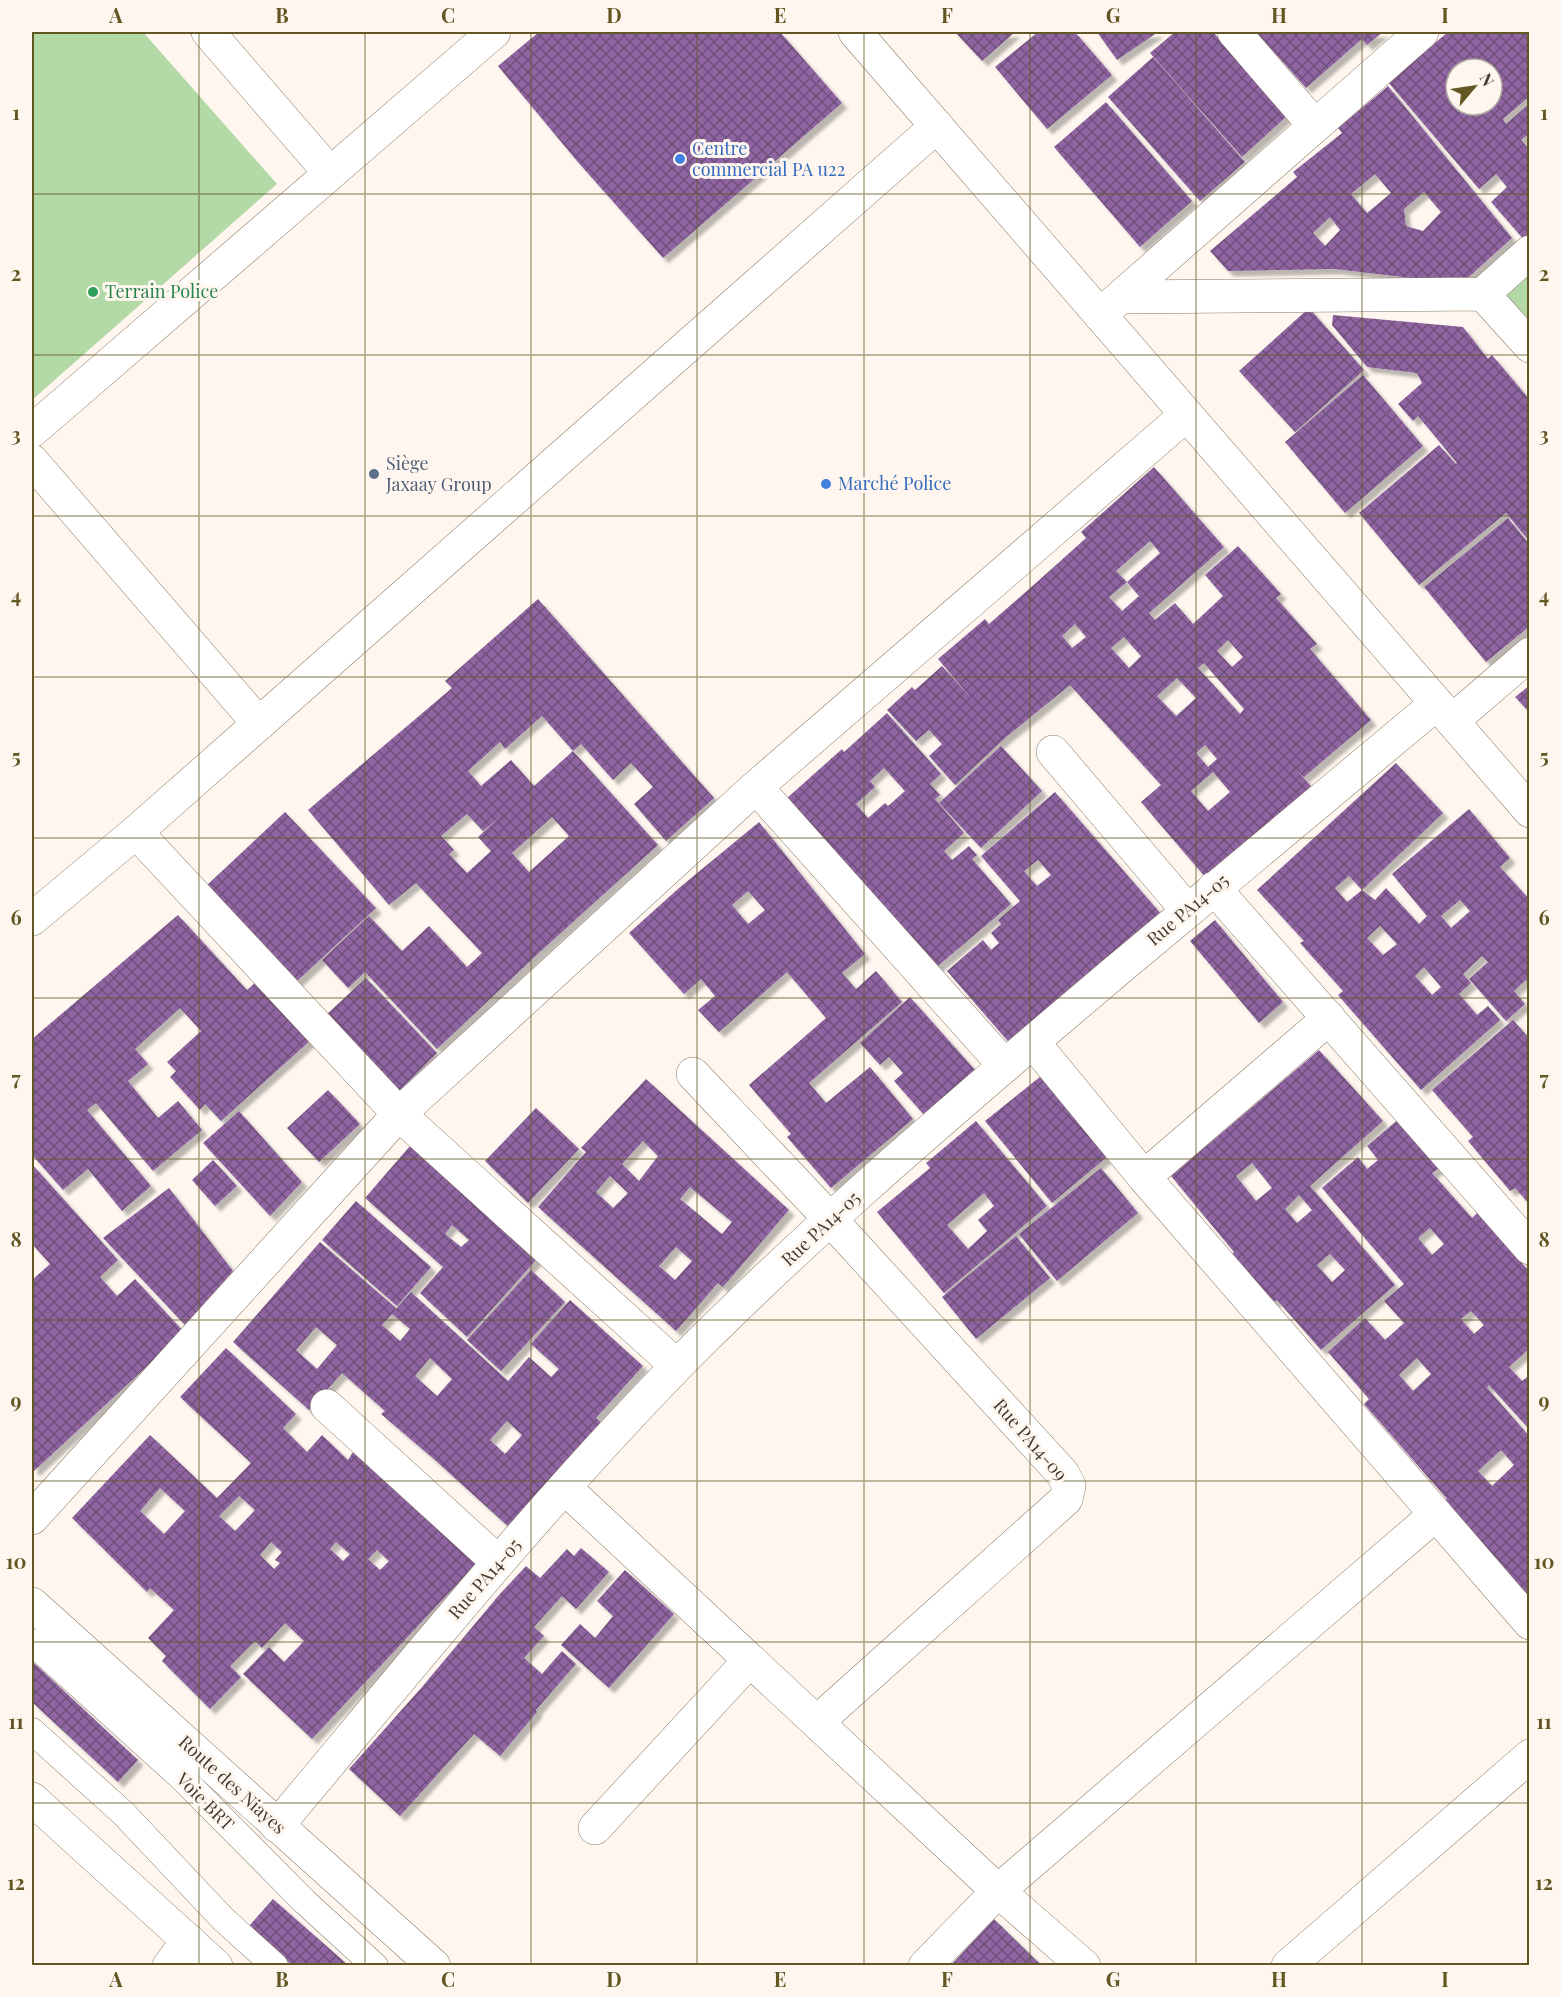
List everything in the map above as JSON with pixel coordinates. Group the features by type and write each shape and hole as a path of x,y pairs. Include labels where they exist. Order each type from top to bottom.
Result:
{"street":[{"path":"208,32 330,173"},
{"path":"32,431 494,32"},
{"path":"855,32 937,126 1110,306 1186,415 1530,812"},
{"path":"1234,32 1315,126"},
{"path":"1110,306 1422,32"},
{"path":"32,919 136,832 937,126"},
{"path":"1110,306 1483,294 1530,252"},
{"path":"1483,294 1530,346"},
{"path":"32,1518 399,1114 756,787 1186,415"},
{"path":"32,462 259,724"},
{"name":"Rue PA14-05","path":"277,1826 498,1562 565,1488 677,1366 830,1219 1214,888 1444,713 1530,654"},
{"path":"1053,752 1188,911"},
{"path":"756,787 1005,1066"},
{"path":"136,832 399,1114 677,1366"},
{"path":"1214,888 1530,1248"},
{"path":"1144,1177 1329,1018"},
{"path":"1033,1042 1144,1177 1530,1623"},
{"path":"693,1074 830,1219"},
{"name":"Rue PA14-09","path":"817,1722 1066,1499 1069,1486 1063,1474 830,1219"},
{"path":"327,1406 498,1562"},
{"path":"565,1488 998,1891 1084,1965"},
{"path":"925,1965 998,1891 1436,1514"},
{"name":"Route des Niayes","path":"32,1604 434,1965"},
{"path":"595,1828 750,1660"},
{"path":"1288,1965 1530,1756"},
{"path":"32,1799 179,1953 216,1965"}],"lane":[{"name":"Voie BRT","path":"32,1642 182,1778 305,1902 375,1965"},
{"path":"32,1731 123,1813 223,1919 275,1965"}],"green space":[{"name":"Terrain Police","path":"32,32 143,32 277,184 32,400"},
{"path":"1529,268 1529,332 1497,296"}],"building":[{"path":"539,32 780,32 842,103 663,258 577,161 498,66"},
{"path":"955,32 1015,32 982,61"},
{"path":"1038,32 1075,32 1112,75 1047,129 995,67"},
{"path":"1097,32 1158,32 1117,60"},
{"path":"1175,32 1213,32 1288,115 1242,157 1150,53"},
{"path":"1256,32 1383,32 1367,45 1362,39 1306,88"},
{"path":"1448,32 1530,32 1530,96 1503,119 1506,124 1530,103 1530,133 1521,140 1530,150 1530,238 1526,242 1491,202 1507,187 1496,174 1479,189 1388,82"},
{"path":"1153,57 1245,162 1200,201 1108,97"},
{"path":"1388,86 1512,238 1461,284 1335,269 1228,271 1210,251 1297,177 1293,172 1342,133 1338,128","holes":["1375,174 1391,193 1367,213 1351,194","1424,192 1441,212 1423,231 1406,226 1404,209","1330,217 1340,230 1325,246 1313,233"]},
{"path":"1106,102 1192,201 1140,247 1054,147"},
{"path":"1309,308 1364,370 1295,432 1239,371"},
{"path":"1333,315 1463,327 1488,359 1492,355 1530,400 1530,542 1506,513 1419,585 1359,513 1439,445 1457,463 1418,416 1413,421 1398,404 1422,383 1417,373 1367,367 1332,325"},
{"path":"1363,375 1423,446 1345,513 1285,442"},
{"path":"1154,467 1224,547 1149,613 1155,620 1175,603 1193,624 1223,596 1205,575 1238,546 1281,594 1276,598 1317,644 1310,649 1371,720 1304,777 1295,768 1311,786 1206,878 1141,802 1161,785 1070,685 1005,738 955,785 929,756 942,744 929,730 916,741 887,710 912,687 915,690 942,666 972,699 938,659 985,619 989,624 1037,582 1086,538 1081,532","holes":["1150,541 1160,553 1127,582 1116,571","1127,582 1139,596 1122,611 1109,597","1075,624 1086,637 1072,648 1062,636","1124,637 1141,656 1129,668 1111,648","1228,640 1243,657 1232,667 1217,651","1204,663 1244,709 1240,714 1198,668","1177,678 1196,698 1176,716 1157,696","1205,745 1217,759 1208,767 1196,753","1213,772 1230,792 1208,811 1191,791"]},
{"path":"1508,518 1530,545 1530,626 1486,662 1424,587"},
{"path":"538,599 714,798 666,841 634,804 653,787 631,763 613,780 581,744 573,751 658,845 437,1049 365,972 348,988 322,960 369,916 402,951 429,926 467,967 482,953 416,883 389,905 308,810 452,688 445,681","holes":["542,716 573,751 534,786 511,760 481,786 468,771 500,742 505,749","467,814 483,831 501,816 478,837 491,851 467,873 449,854 454,850 441,836","552,817 569,836 529,872 512,853"]},
{"path":"1530,685 1530,713 1515,697"},
{"path":"887,713 941,774 930,784 940,795 935,799 964,833 944,851 952,860 969,846 977,855 972,859 1011,904 932,971 786,799 842,749 844,752","holes":["884,768 905,791 888,806 885,803 868,818 856,804 875,787 870,781"]},
{"path":"1001,746 1042,791 981,848 939,803"},
{"path":"1396,763 1443,813 1362,890 1375,900 1386,888 1419,924 1427,916 1392,874 1469,809 1510,858 1500,867 1530,900 1530,984 1526,980 1514,991 1525,1004 1506,1021 1469,979 1488,962 1482,956 1463,974 1471,983 1459,994 1477,1015 1488,1006 1500,1020 1421,1090 1338,995 1343,991 1300,943 1304,941 1257,890","holes":["1349,876 1362,890 1347,902 1335,888","1460,900 1470,911 1451,928 1441,916","1380,926 1397,944 1383,955 1367,938","1424,967 1441,987 1432,995 1415,976"]},
{"path":"1055,792 1162,915 1013,1047 947,971 983,940 991,950 999,943 991,933 1001,924 998,920 1020,901 981,856","holes":["1038,860 1051,875 1037,886 1024,871"]},
{"path":"285,812 376,908 295,983 205,887"},
{"path":"759,822 865,954 842,973 856,989 876,971 902,1002 809,1083 826,1103 870,1067 913,1119 831,1188 787,1137 791,1134 749,1085 826,1018 787,972 719,1032 698,1010 715,996 701,979 684,994 629,933","holes":["748,891 765,910 748,924 732,905"]},
{"path":"178,915 247,990 258,980 312,1039 221,1121 205,1104 200,1110 170,1077 176,1071 167,1062 201,1031 180,1008 135,1049 148,1064 128,1081 158,1118 178,1101 202,1130 153,1171 96,1103 87,1110 151,1186 122,1211 88,1169 63,1190 33,1156 32,1158 32,1039"},
{"path":"1215,920 1283,1002 1259,1023 1190,941"},
{"path":"366,978 437,1053 399,1091 326,1015"},
{"path":"910,997 975,1070 925,1116 894,1081 903,1073 889,1057 880,1065 860,1043"},
{"path":"1513,1020 1530,1039 1530,1205 1515,1188 1510,1191 1468,1141 1473,1137 1432,1090"},
{"path":"1319,1050 1383,1121 1310,1186 1395,1285 1321,1350 1277,1300 1273,1303 1231,1255 1234,1252 1171,1176","holes":["1252,1163 1272,1188 1256,1201 1236,1176","1299,1195 1312,1210 1297,1223 1285,1209","1330,1254 1345,1270 1332,1282 1317,1265"]},
{"path":"1041,1076 1107,1157 1052,1203 985,1121"},
{"path":"646,1079 789,1210 723,1287 718,1283 676,1331 538,1207 586,1152 581,1148","holes":["643,1141 658,1156 639,1181 622,1164","610,1176 628,1193 613,1208 596,1192","690,1187 732,1222 722,1234 680,1199","676,1247 692,1261 675,1280 659,1266"]},
{"path":"328,1090 360,1124 319,1162 287,1128"},
{"path":"536,1108 579,1149 528,1203 485,1161"},
{"path":"239,1111 302,1182 270,1216 203,1143"},
{"path":"1401,1117 1442,1166 1432,1173 1472,1218 1477,1213 1530,1272 1530,1348 1509,1367 1522,1381 1530,1375 1530,1430 1489,1385 1487,1388 1530,1437 1530,1598 1444,1501 1447,1499 1364,1404 1369,1399 1328,1352 1365,1318 1385,1340 1404,1323 1384,1301 1404,1284 1322,1188 1358,1157 1367,1169 1378,1160 1367,1146","holes":["1430,1228 1444,1244 1432,1255 1418,1238","1471,1311 1484,1325 1474,1334 1461,1319","1417,1358 1431,1374 1413,1391 1399,1375","1501,1450 1514,1465 1492,1486 1478,1471"]},
{"path":"976,1121 1047,1206 944,1293 877,1212 930,1168 926,1163","holes":["984,1193 994,1206 978,1220 987,1231 968,1249 947,1225"]},
{"path":"410,1146 537,1259 467,1337 420,1293 443,1267 365,1198","holes":["452,1225 469,1240 461,1247 445,1234"]},
{"path":"213,1160 237,1186 215,1206 192,1180"},
{"path":"32,1164 118,1260 100,1277 117,1296 135,1279 184,1332 34,1471 32,1468 32,1280 50,1264 32,1246"},
{"path":"1101,1168 1138,1213 1057,1281 1019,1234"},
{"path":"169,1188 233,1271 185,1325 103,1238"},
{"path":"356,1201 431,1267 397,1306 322,1240"},
{"path":"1016,1236 1050,1278 976,1339 942,1297"},
{"path":"320,1242 396,1308 395,1310 411,1292 508,1381 529,1357 551,1377 559,1369 531,1344 570,1300 643,1366 596,1418 605,1426 511,1529 381,1414 385,1411 342,1373 309,1410 233,1342","holes":["392,1314 410,1329 400,1341 382,1325","316,1327 337,1345 317,1369 296,1350","430,1358 452,1379 437,1396 415,1376","507,1421 522,1435 505,1454 490,1440"]},
{"path":"531,1270 565,1302 501,1371 467,1340"},
{"path":"226,1348 296,1414 283,1428 307,1452 322,1435 348,1460 353,1452 476,1564 312,1739 243,1674 269,1647 284,1662 304,1641 285,1623 262,1648 255,1641 230,1666 241,1677 210,1709 162,1661 166,1656 148,1638 174,1610 150,1588 147,1592 72,1518 150,1435 217,1498 251,1463 180,1397","holes":["160,1488 185,1511 164,1534 140,1511","239,1496 255,1510 235,1531 219,1516","271,1542 282,1552 275,1560 280,1563 274,1569 260,1555","336,1542 350,1554 343,1561 330,1549","377,1550 389,1561 380,1570 368,1559"]},
{"path":"581,1548 609,1572 576,1609 562,1596 534,1627 544,1636 524,1658 542,1674 562,1651 576,1664 500,1756 474,1734 400,1816 349,1769 526,1566 540,1578 567,1549 574,1556"},
{"path":"625,1570 674,1614 609,1688 561,1645 580,1624 595,1638 613,1616 597,1601"},
{"path":"32,1661 138,1760 118,1782 32,1702"},
{"path":"273,1899 348,1965 292,1965 248,1927"},
{"path":"994,1919 1037,1961 1042,1965 951,1965"}],"place":[{"name":"Centre commercial PA u22","path":"680,159"},
{"name":"Terrain Police","path":"93,292"},
{"name":"Siège Jaxaay Group","path":"374,474"},
{"name":"Marché Police","path":"826,484"}]}
